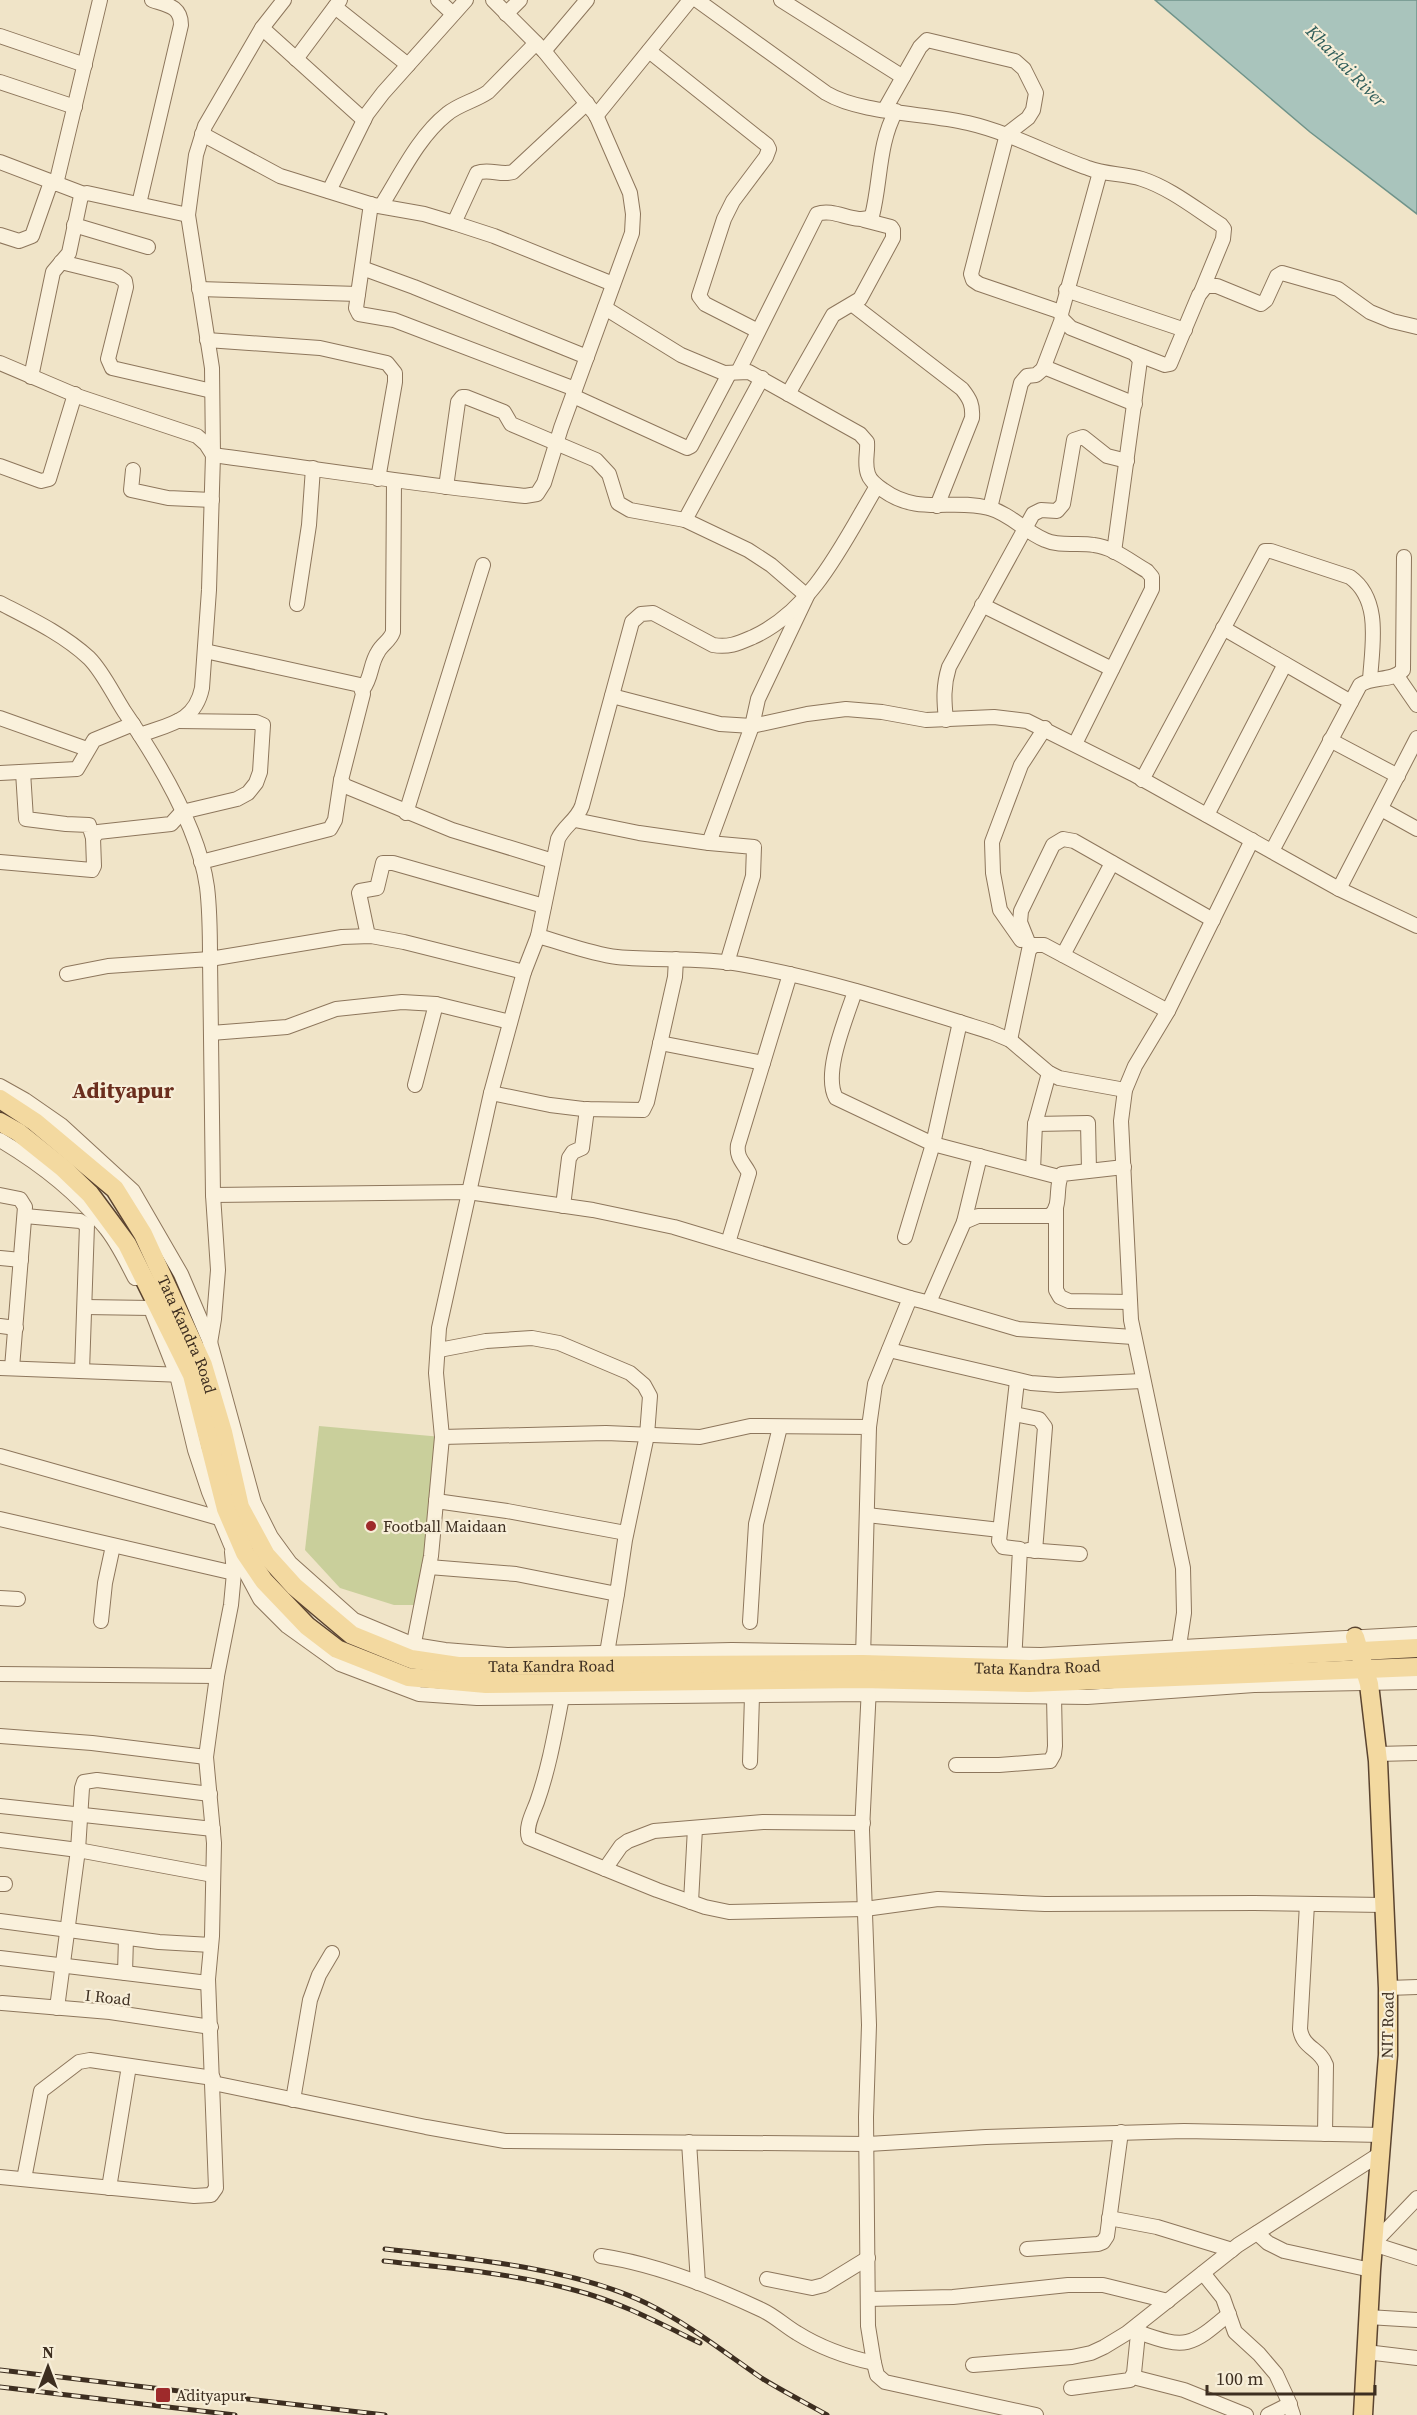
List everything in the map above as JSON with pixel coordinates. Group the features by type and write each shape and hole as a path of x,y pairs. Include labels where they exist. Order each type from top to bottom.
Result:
{"main road":[{"name":"Tata Kandra Road","path":"0,1099 35,1122 115,1189 143,1234 190,1372 223,1513 264,1581 306,1626 337,1649 406,1683 486,1684 865,1673 903,1658 1015,1661 1356,1643 1417,1648"},
{"name":"Tata Kandra Road","path":"0,1122 18,1132 58,1171 90,1194 127,1244 190,1372 223,1431 240,1507 266,1555 294,1587 352,1635 458,1666 865,1673 1029,1683 1366,1677 1417,1668"},
{"name":"NIT Road","path":"1356,1643 1366,1677 1377,1754 1388,1988 1388,2055 1371,2270 1363,2415"}],"street":[{"path":"0,235 20,241 32,236 54,183 100,0"},
{"path":"139,204 181,25 181,16 177,9 152,0"},
{"path":"178,721 194,710 200,700 205,651 212,500 212,368 188,215 196,155 202,134 262,28 283,0"},
{"path":"438,0 453,14"},
{"path":"328,191 364,120 383,93 466,0"},
{"path":"213,455 378,479 525,496 537,494 544,483 556,442 632,233 633,214 630,193 596,116 540,47 493,0"},
{"path":"506,14 520,0"},
{"path":"587,0 540,47 488,92 447,113 416,150 376,205 362,268 356,308 359,314 394,320 574,392 687,448 691,446 758,331 817,214 830,212 891,227 894,234 860,299 853,305 839,309 833,315 788,394"},
{"path":"596,116 690,0"},
{"path":"696,0 834,98 850,103 891,110 968,123 1007,134 1100,172 1142,179 1163,189 1221,225 1224,234 1170,364 1165,365 1071,328 1061,315 979,284 971,274 1007,134 1028,118 1036,102 1036,93 1024,69 1015,61 927,40 920,47 903,77 891,110 882,149 873,213 869,219 864,220"},
{"path":"781,0 903,77"},
{"path":"296,59 337,3 408,65"},
{"path":"262,28 364,120"},
{"path":"0,36 85,65"},
{"path":"649,51 767,145 769,149 766,157 733,201 724,219 699,296 705,304 758,331"},
{"path":"0,82 75,106"},
{"path":"454,223 477,172 484,170 505,174 513,172 587,103"},
{"path":"202,134 280,176 376,205 424,214 454,223 494,236 613,284"},
{"path":"0,162 84,194 188,215"},
{"path":"990,508 1022,383 1027,376 1040,372 1044,367 1061,315 1100,172"},
{"path":"31,377 53,272 69,253 79,199 84,194"},
{"path":"74,225 148,247"},
{"path":"61,262 118,276 125,281 126,287 108,359 112,368 212,391"},
{"path":"362,268 587,357"},
{"path":"1202,290 1206,286 1217,286 1261,304 1266,300 1276,276 1286,274 1338,289 1370,312 1392,321 1417,327"},
{"path":"199,289 358,294"},
{"path":"1066,290 1185,330"},
{"path":"853,305 962,389 969,397 972,418 937,506"},
{"path":"605,308 676,353 717,371 749,372 865,438 868,476 876,486 903,502 990,508 1044,540 1094,544 1114,552 1147,571 1154,583 1152,589 1075,744"},
{"path":"207,340 320,348 387,363 395,373 395,382 378,479"},
{"path":"1114,552 1141,365 1134,352"},
{"path":"0,363 75,394 196,436 206,444 213,455"},
{"path":"1044,367 1135,404"},
{"path":"684,520 762,378"},
{"path":"0,466 41,481 49,479 75,394"},
{"path":"446,487 458,402 462,397 504,412 511,424 586,454 605,468 618,503 630,510 684,520 760,557 807,596"},
{"path":"946,720 943,697 944,682 949,667 1025,527 1037,511 1060,508 1073,442 1076,438 1088,439 1107,456 1127,461"},
{"path":"297,604 309,525 313,468"},
{"path":"133,470 131,490 168,498 212,500"},
{"path":"201,862 330,829 335,820 341,780 363,689 370,679 379,649 391,638 393,632 394,481"},
{"path":"709,843 752,726 758,699 807,596 837,554 876,486"},
{"path":"1142,780 1265,551 1350,577 1364,591 1373,620 1370,680"},
{"path":"1272,851 1360,685 1370,680 1397,675 1403,670 1404,557"},
{"path":"406,813 483,565"},
{"path":"413,1652 429,1567 442,1437 436,1374 439,1328 491,1093 524,972 538,936 560,834 575,820 582,806 632,622 641,614 653,613 703,640 722,647 734,645 769,629 807,596"},
{"path":"0,603 47,627 90,659 137,729 189,824 201,862 209,907 213,1195 218,1270 210,1342 190,1372"},
{"path":"982,605 1112,669"},
{"path":"1223,628 1351,702"},
{"path":"205,651 356,683 363,689"},
{"path":"1207,815 1285,664"},
{"path":"1397,675 1417,705"},
{"path":"612,696 720,724 752,726 807,714 846,710 882,712 926,720 1010,718 1027,721 1075,744 1339,888 1417,926"},
{"path":"0,718 87,749"},
{"path":"0,774 77,770 87,749 100,736 178,721 256,722 263,725 260,772 256,783 248,793 237,799 182,812 171,824 101,831 94,834 93,838"},
{"path":"1030,949 1000,910 993,873 992,842 1021,765 1045,728"},
{"path":"1339,888 1417,738"},
{"path":"1330,740 1398,776"},
{"path":"0,862 92,870 94,866 93,838 89,825 26,819 23,772"},
{"path":"341,780 350,789 406,813 452,830 553,861"},
{"path":"1381,809 1417,829"},
{"path":"575,820 709,843 750,845 755,850 753,876 727,963"},
{"path":"1010,1040 1030,949 1020,916 1053,845 1062,839 1074,842 1213,920"},
{"path":"1179,1646 1184,1613 1183,1568 1133,1337 1121,1121 1125,1090 1135,1066 1168,1011 1252,840"},
{"path":"368,936 359,893 377,888 383,863 393,863 544,906"},
{"path":"1063,955 1112,863"},
{"path":"67,974 108,966 210,959 368,936 404,942 524,972"},
{"path":"538,936 605,955 727,963 790,974 855,991 960,1022 1010,1040 1049,1073 1070,1082 1125,1090"},
{"path":"1030,949 1038,944 1044,945 1168,1011"},
{"path":"491,1093 587,1110 643,1110 647,1102 675,976 676,959"},
{"path":"728,1243 749,1173 739,1160 738,1145 790,974"},
{"path":"855,991 834,1060 831,1083 833,1092 842,1102 933,1144 1059,1177"},
{"path":"211,1033 287,1027 336,1009 373,1003 436,1004 510,1022"},
{"path":"416,1085 436,1004"},
{"path":"905,1237 933,1144 960,1022"},
{"path":"660,1043 763,1063"},
{"path":"1033,1170 1035,1124 1049,1073"},
{"path":"0,1086 61,1125 133,1191 180,1274 210,1342 254,1503 271,1537 290,1563 354,1620 413,1652 445,1650 507,1655 732,1650 865,1673 1054,1696 1087,1697 1366,1677 1417,1682"},
{"path":"563,1206 569,1158 573,1152 582,1148 587,1110"},
{"path":"1035,1124 1088,1123 1089,1170"},
{"path":"2,1146 58,1171 106,1227 190,1372"},
{"path":"926,1302 933,1296 964,1222 980,1156"},
{"path":"1124,1167 1065,1172 1059,1177 1056,1207 1056,1290 1060,1297 1069,1301 1130,1302"},
{"path":"213,1195 468,1192 563,1206 674,1227 1018,1329 1133,1337"},
{"path":"0,1195 20,1199 25,1207 15,1328 6,1368 190,1372"},
{"path":"964,1222 978,1216 1043,1218 1053,1214 1056,1207"},
{"path":"25,1216 80,1221 87,1225 81,1371"},
{"path":"0,1258 21,1260"},
{"path":"910,1298 875,1384 869,1426 863,1823 869,2025 868,2326 877,2375 885,2382 1036,2415"},
{"path":"85,1307 151,1308"},
{"path":"0,1326 15,1328"},
{"path":"439,1350 513,1338 532,1338 559,1343 630,1374 644,1385 651,1396 647,1435 626,1533 607,1653"},
{"path":"889,1350 1017,1381 1058,1385 1142,1381"},
{"path":"1017,1381 1000,1545 1035,1551 1080,1554"},
{"path":"1014,1414 1039,1419 1045,1426 1035,1551"},
{"path":"442,1437 647,1435 700,1437 750,1426 869,1426"},
{"path":"750,1622 756,1524 780,1427"},
{"path":"0,1456 223,1513 231,1545 234,1573 217,1676 207,1757 213,1829 208,1983 217,2177 215,2192 194,2196 0,2177"},
{"path":"436,1501 507,1511 626,1533"},
{"path":"867,1515 1000,1530"},
{"path":"0,1520 234,1573"},
{"path":"231,1545 260,1599 287,1626 340,1664 406,1683 419,1694 477,1698 752,1695 865,1673"},
{"path":"101,1621 105,1583 113,1546"},
{"path":"1020,1549 1015,1661 1041,1655 1179,1646 1356,1643 1417,1634"},
{"path":"429,1567 524,1575 617,1594"},
{"path":"0,1598 18,1599"},
{"path":"0,1674 117,1677 217,1676"},
{"path":"750,1762 752,1695"},
{"path":"956,1765 999,1765 1050,1761 1055,1746 1054,1696"},
{"path":"562,1697 542,1787 527,1833 530,1838 705,1907 743,1913 865,1909 938,1899 1046,1904 1383,1905"},
{"path":"0,1736 92,1743 207,1757"},
{"path":"1377,1754 1417,1753"},
{"path":"57,2008 78,1851 84,1782 88,1779 210,1794"},
{"path":"0,1806 213,1829"},
{"path":"605,1869 621,1846 654,1831 763,1822 863,1823"},
{"path":"691,1902 695,1828"},
{"path":"0,1840 213,1875"},
{"path":"1307,1904 1300,2029 1305,2043 1324,2059 1326,2065 1325,2134"},
{"path":"0,1921 126,1938 211,1945"},
{"path":"125,1973 126,1938"},
{"path":"293,2100 311,1994 319,1974 332,1953"},
{"path":"0,1958 208,1983"},
{"path":"1388,1988 1417,1987"},
{"name":"I Road","path":"2,2003 110,2012 211,2027"},
{"path":"24,2179 41,2091 84,2060 213,2081 293,2100 505,2141 868,2144 1121,2132 1382,2134"},
{"path":"109,2187 129,2066"},
{"path":"1027,2249 1103,2242 1107,2236 1121,2132"},
{"path":"689,2142 698,2283"},
{"path":"974,2365 1050,2360 1091,2353 1104,2347 1139,2328 1168,2301 1232,2250 1380,2154"},
{"path":"1417,2198 1373,2244 1417,2258"},
{"path":"1109,2218 1156,2227 1232,2250"},
{"path":"1257,2233 1268,2243 1284,2251 1371,2270"},
{"path":"601,2256 637,2261 698,2283 763,2310 817,2345 848,2357 874,2363"},
{"path":"767,2279 812,2288 824,2285 868,2258"},
{"path":"1203,2273 1222,2298 1232,2327 1276,2374 1291,2410 1268,2415"},
{"path":"868,2299 953,2297 1068,2285 1103,2285 1168,2301"},
{"path":"1139,2328 1168,2343 1190,2343 1200,2338 1229,2314"},
{"path":"1368,2318 1417,2320"},
{"path":"1133,2377 1139,2328"},
{"path":"1366,2352 1417,2358"},
{"path":"1071,2388 1124,2382 1133,2377 1184,2390 1246,2415"}],"green space":[{"name":"Football Maidaan","path":"319,1426 442,1437 422,1605 394,1605 340,1588 305,1550"}],"water":[{"name":"Kharkai River","path":"1155,0 1417,0 1417,214 1310,132"}],"railway":[{"path":"385,2249 520,2266 588,2281 619,2292 648,2304 678,2321 763,2379 827,2415"},
{"path":"384,2261 503,2275 551,2284 622,2306 700,2343"},
{"path":"0,2370 385,2415"},
{"path":"0,2387 235,2415"}],"place":[{"name":"Football Maidaan","path":"371,1526"},
{"name":"Adityapur","path":"163,2395"}],"district":[{"name":"Adityapur","path":"123,1090"}]}
